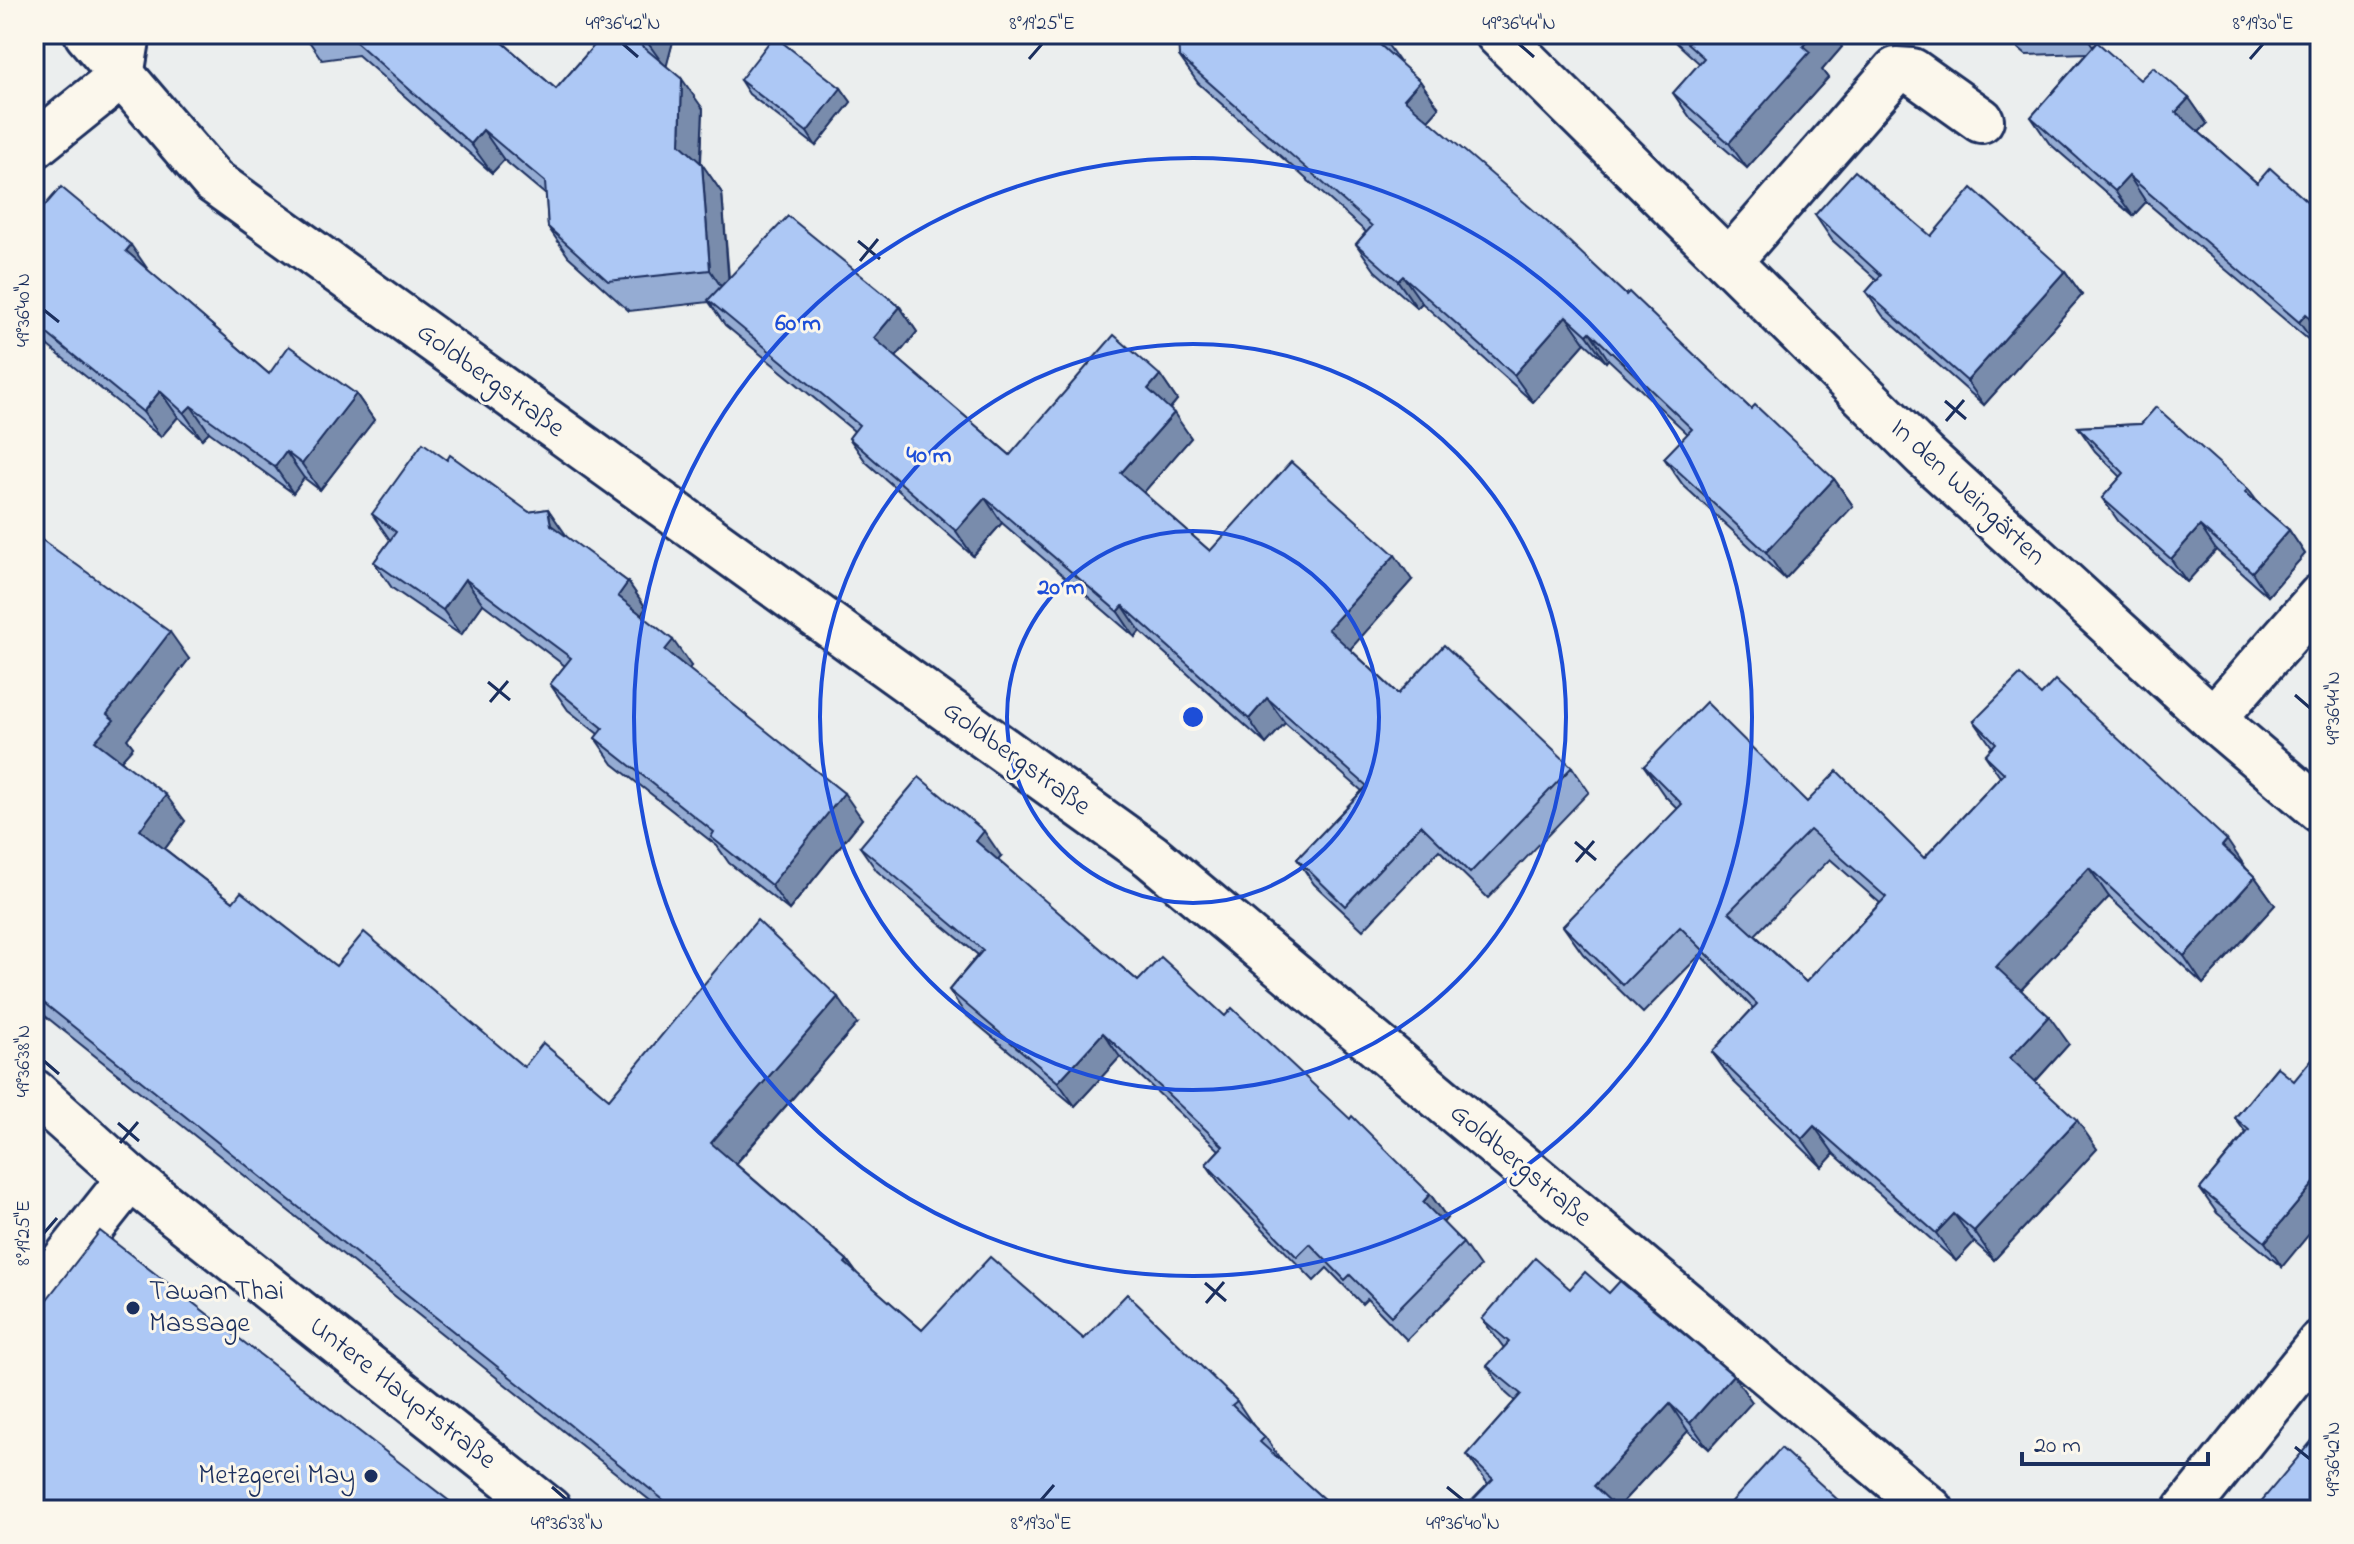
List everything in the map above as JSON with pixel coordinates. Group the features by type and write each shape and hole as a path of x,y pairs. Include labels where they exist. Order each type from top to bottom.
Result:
{"street":[{"name":"Goldbergstraße","path":"87,34 124,55 213,181 1151,856 1931,1510"},
{"name":"In den Weingärten","path":"1498,34 1925,456 2213,719 2320,810"},
{"path":"34,146 124,55"},
{"path":"1730,260 1896,70 1912,71 1981,120"},
{"path":"2213,719 2320,597"},
{"name":"Untere Hauptstraße","path":"34,1092 130,1178 549,1510"},
{"path":"34,1299 130,1178"},
{"path":"2186,1510 2320,1343"}],"building":[{"path":"347,34 493,34 556,89 604,34 646,34 645,39 629,35 682,79 680,144 702,164 710,270 608,281 548,227 545,182 483,130 471,144"},
{"path":"1177,34 1380,34 1383,38 1378,43 1420,81 1404,99 1560,233 1626,295 1629,292 1751,409 1755,405 1834,479 1766,552 1664,458 1692,429 1590,332 1587,335 1566,316 1514,375 1403,276 1398,281 1356,244 1372,226 1179,56"},
{"path":"1677,34 1813,34 1803,46 1810,52 1729,143 1673,93 1704,58"},
{"path":"774,36 841,88 807,132 740,80"},
{"path":"2097,42 2140,80 2153,67 2189,98 2176,112 2257,183 2270,168 2320,213 2320,326 2306,314 2299,322 2129,176 2115,191 2031,117"},
{"path":"1855,171 1931,236 1972,188 2065,271 1967,381 1866,292 1881,275 1815,215"},
{"path":"61,187 131,245 126,251 269,374 289,346 356,394 302,464 286,452 275,467 191,406 184,413 160,391 143,412 34,323 34,218"},
{"path":"788,216 900,307 874,338 1010,455 1114,335 1160,375 1148,389 1174,413 1121,473 1210,551 1291,462 1395,555 1328,629 1398,694 1444,645 1572,767 1470,873 1421,825 1345,906 1297,859 1367,786 1267,698 1249,719 1123,606 1118,612 985,498 956,531 849,438 859,425 708,300"},
{"path":"2156,407 2289,530 2252,572 2200,526 2171,559 2102,498 2124,473 2078,427 2141,424"},
{"path":"423,443 447,460 450,455 529,512 548,509 551,525 628,582 618,596 673,640 665,650 844,793 771,885 711,837 714,832 595,738 603,728 550,684 571,658 465,579 443,610 374,562 396,532 372,514"},
{"path":"38,537 170,632 107,714 114,720 95,741 166,795 140,830 233,902 241,892 336,966 364,932 524,1067 543,1043 609,1099 757,920 838,997 711,1143 847,1260 845,1263 922,1330 990,1257 1084,1339 1127,1294 1237,1401 1232,1405 1265,1437 1260,1442 1336,1510 676,1510 34,995 34,542"},
{"path":"2320,653 2320,673 2310,665"},
{"path":"2020,675 2041,695 2055,680 2227,840 2222,846 2255,877 2184,956 2089,868 1996,967 2049,1016 2010,1058 2077,1120 1974,1231 1954,1214 1936,1233 1814,1126 1802,1139 1712,1052 1757,1004 1680,927 1623,985 1563,926 1682,804 1644,766 1706,702 1807,802 1837,771 1924,858 2004,773 1985,755 1996,743 1974,721","holes":["1810,830 1886,897 1806,982 1729,912"]},
{"path":"919,777 984,831 976,841 1138,981 1161,957 1225,1016 1232,1008 1350,1119 1352,1116 1430,1194 1423,1202 1463,1243 1391,1316 1350,1275 1345,1280 1310,1244 1297,1257 1206,1164 1223,1146 1103,1033 1058,1082 949,990 983,950 860,847"},
{"path":"2320,1049 2320,1176 2265,1242 2200,1189 2249,1130 2235,1118 2277,1067 2294,1081"},
{"path":"100,1231 461,1510 34,1510 34,1316"},
{"path":"1535,1258 1570,1289 1585,1272 1609,1293 1620,1281 1733,1375 1690,1423 1670,1404 1594,1486 1614,1505 1609,1510 1463,1510 1493,1479 1467,1455 1521,1394 1487,1366 1509,1342 1482,1319"},
{"path":"2320,1431 2320,1510 2254,1510"},
{"path":"1781,1448 1849,1510 1724,1510"}],"place":[{"name":"Tawan Thai Massage","path":"133,1308"},
{"name":"Metzgerei May","path":"371,1476"}]}
